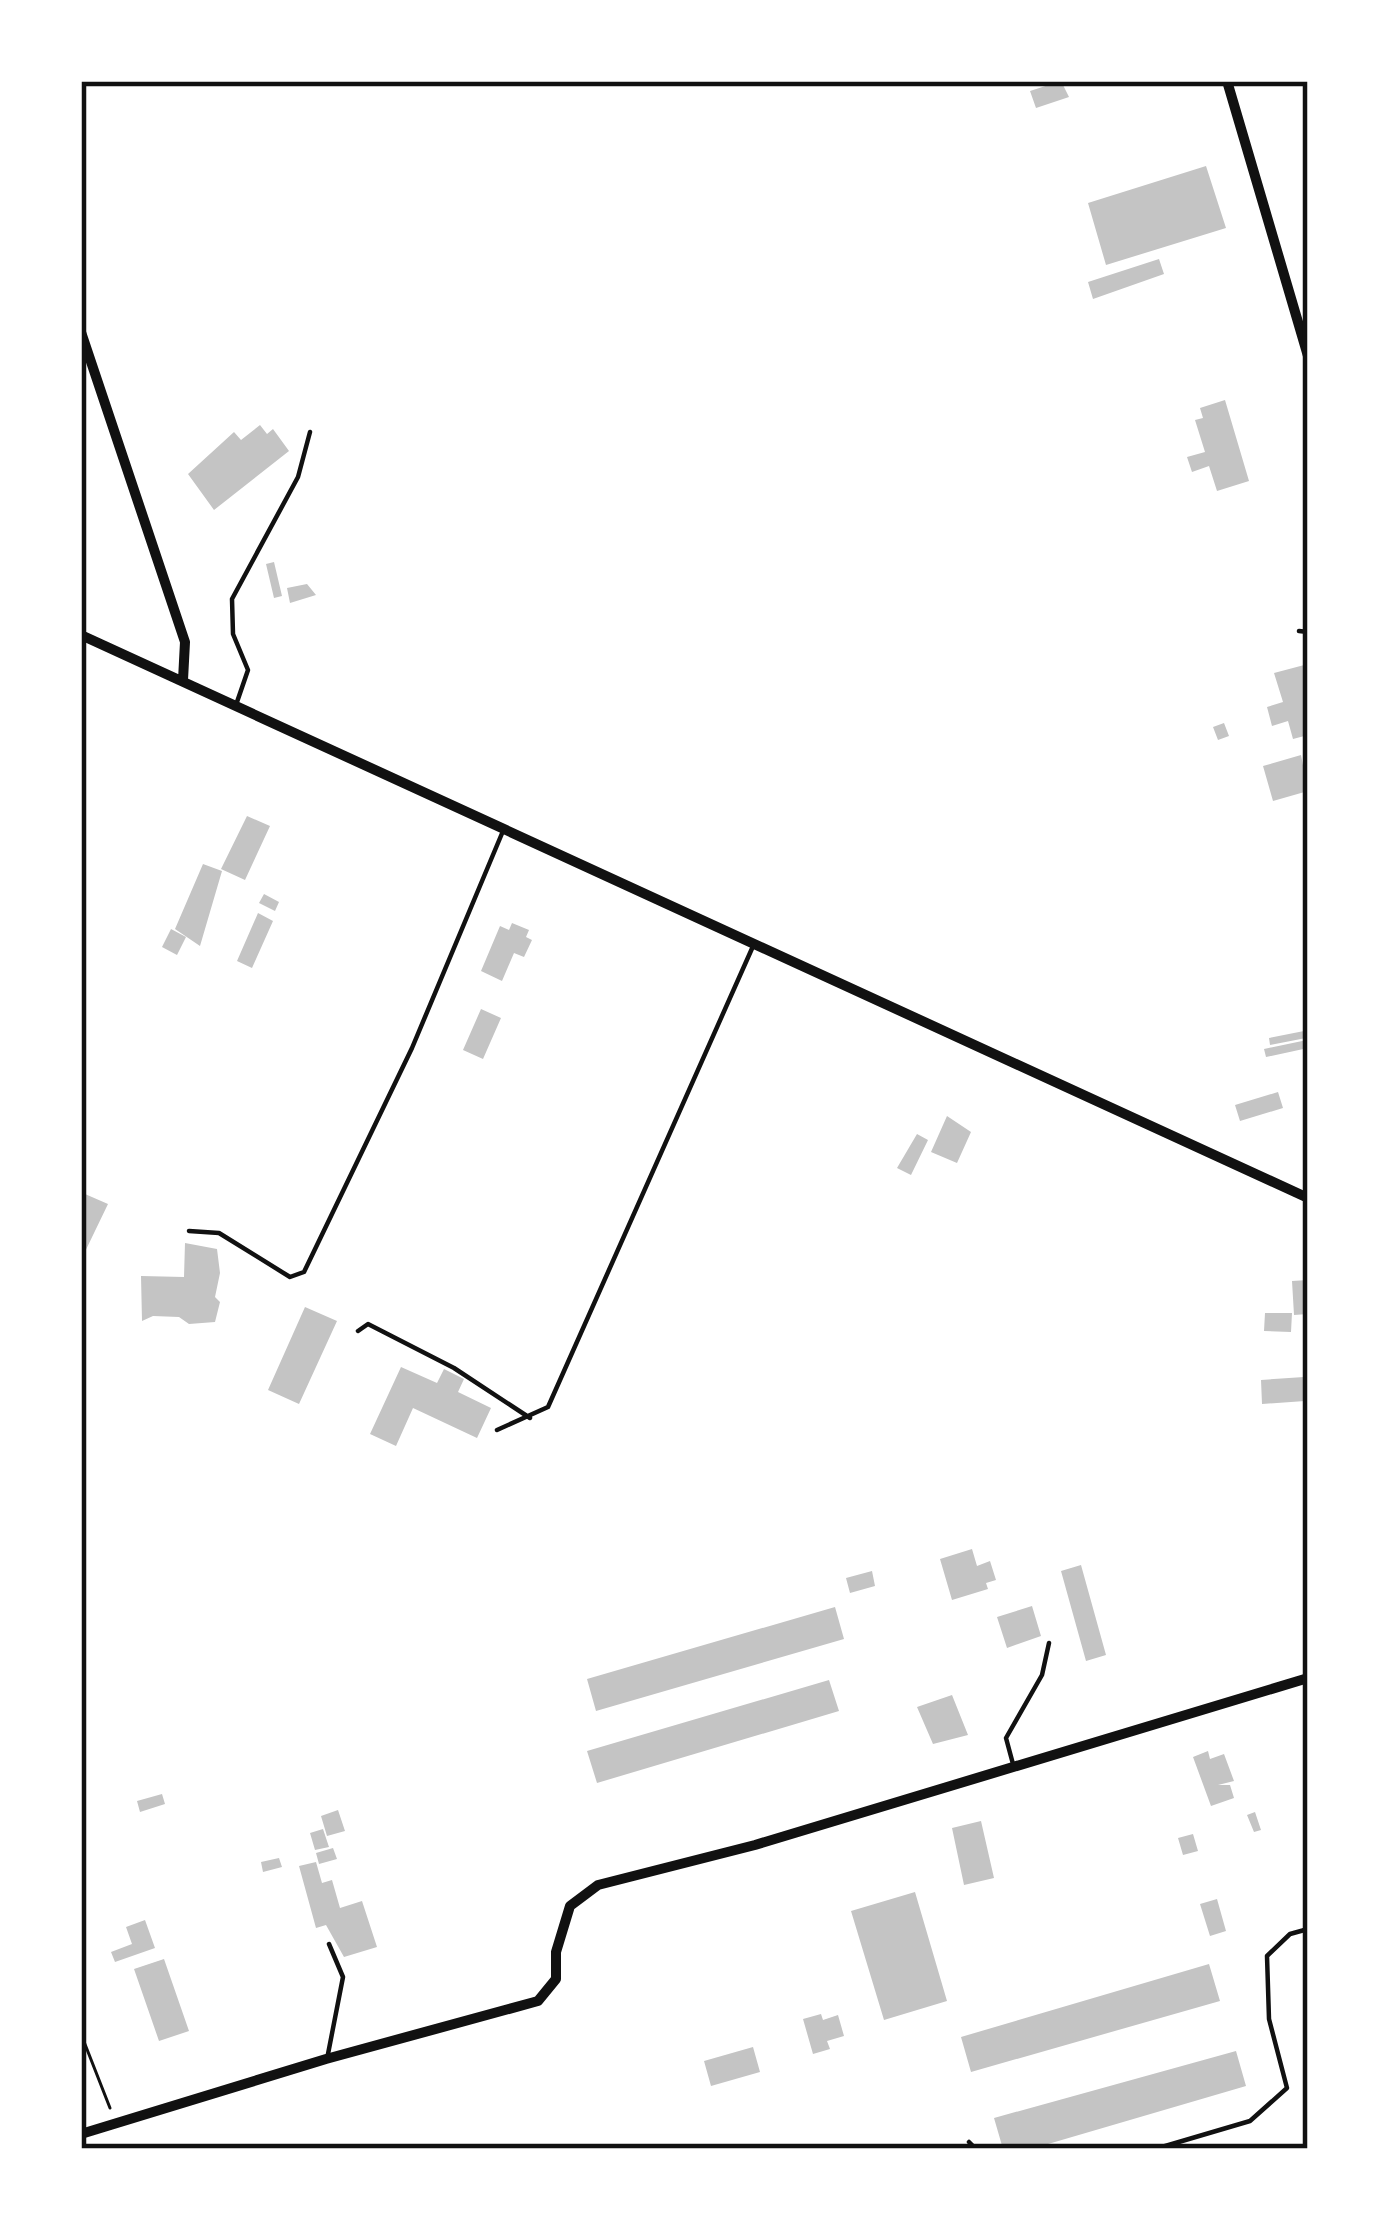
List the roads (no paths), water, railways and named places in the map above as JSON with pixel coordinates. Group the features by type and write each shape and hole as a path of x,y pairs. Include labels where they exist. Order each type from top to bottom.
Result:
{"street":[{"path":"1227,81 1308,356"},
{"path":"81,332 184,642 183,680"},
{"path":"81,635 1308,1198"},
{"path":"81,2134 538,2001 556,1979 556,1952 570,1906 598,1886 1308,1678"}],"lane":[{"path":"236,705 248,670 233,634 232,598 298,477 310,432"},
{"path":"1299,631 1308,632"},
{"path":"190,1231 219,1234 290,1277 304,1272 412,1048 503,829"},
{"path":"496,1430 548,1408 754,944"},
{"path":"358,1331 368,1324 454,1368 530,1418"},
{"path":"1014,1767 1006,1738 1042,1675 1049,1643"},
{"path":"1155,2149 1250,2121 1287,2088 1269,2018 1267,1956 1289,1934 1308,1929"},
{"path":"326,2059 343,1977 329,1944"},
{"path":"969,2142 976,2149"}]}
